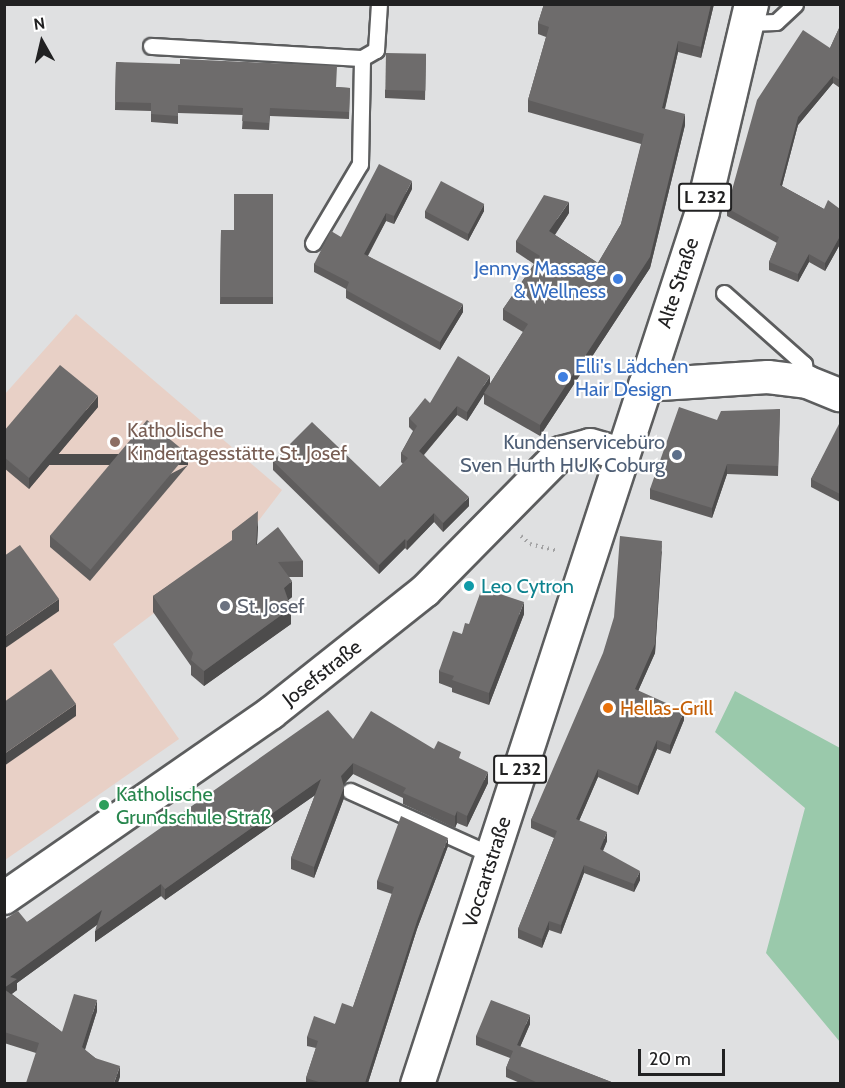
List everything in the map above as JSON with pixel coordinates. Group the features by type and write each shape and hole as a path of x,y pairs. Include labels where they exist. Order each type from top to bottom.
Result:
{"main road":[{"name":"Alte Straße","path":"621,454 702,212 749,14"},
{"name":"Voccartstraße","path":"417,1083 494,856 621,454"}],"street":[{"path":"645,386 728,377 807,382 840,395"},
{"name":"Josefstraße","path":"4,898 271,713 424,591 561,453 590,444 621,454"}],"lane":[{"path":"151,46 362,58 376,50 379,4"},
{"path":"749,14 776,22 795,4"},
{"path":"313,243 360,164 362,58"},
{"path":"724,292 804,364 807,382"},
{"path":"350,791 494,856"}],"path":[{"path":"498,517 530,544 588,558"}],"shaded area":[{"name":"Katholische Kindertagesstätte St. Josef","path":"76,314 282,490 234,553 113,644 179,739 5,860 5,394"}],"green space":[{"path":"735,691 840,748 840,1042 766,953 805,808 715,732"}],"building":[{"path":"544,4 711,4 701,47 678,41 662,108 685,114 650,257 540,425 484,393 528,324 503,309 540,256 516,241 544,195 569,202 549,231 598,263 621,224 644,134 528,100 549,27 538,23"},
{"path":"840,26 840,80 833,76 798,117 780,185 824,209 828,200 840,209 840,239 825,263 809,254 798,274 769,262 779,237 727,208 757,100 803,30 830,48"},
{"path":"386,53 426,54 425,91 385,90"},
{"path":"180,59 337,66 336,87 350,88 349,112 270,108 269,123 242,121 243,108 178,105 178,116 151,114 151,103 115,102 116,62 180,64"},
{"path":"379,164 412,181 394,216 386,213 364,254 463,304 440,342 346,290 349,282 314,264 331,231 341,237"},
{"path":"441,181 484,204 468,234 425,211"},
{"path":"234,194 273,194 273,297 220,297 221,230 234,230"},
{"path":"458,356 490,376 467,412 457,406 419,451 469,497 443,523 434,513 379,565 273,461 312,422 380,487 408,458 401,453 417,426 409,418 425,398 430,403"},
{"path":"60,365 98,396 29,478 4,457 4,431"},
{"path":"679,407 717,420 721,411 780,409 778,466 727,464 712,508 650,489"},
{"path":"147,420 188,454 91,570 50,536"},
{"path":"840,425 840,494 811,479"},
{"name":"St. Josef","path":"258,511 256,545 278,527 303,561 278,562 292,581 284,588 291,608 204,671 191,660 193,653 153,596 232,540 232,531"},
{"path":"620,536 662,541 655,644 635,689 684,711 670,745 657,740 638,786 598,769 576,819 607,832 600,849 640,871 634,884 584,865 561,925 549,921 542,939 518,929 557,831 531,820 603,653 614,617"},
{"path":"20,545 59,599 4,637 4,556"},
{"path":"482,588 524,602 489,693 452,680 454,676 439,671 453,631 462,634 465,623 469,624"},
{"path":"51,669 76,704 4,754 4,702"},
{"path":"328,710 353,739 371,711 434,749 438,741 461,752 459,758 488,772 467,816 457,811 455,816 403,793 406,788 353,763 341,776 344,787 314,867 291,858 321,779 165,889 161,884 95,931 102,910 10,977 17,979 4,988 4,920 18,911 27,922"},
{"path":"401,816 448,838 417,921 365,1083 322,1083 306,1078 318,1041 307,1037 314,1016 335,1024 342,1003 353,1007 394,887 377,881"},
{"path":"4,989 62,1032 74,994 97,1000 82,1047 95,1058 120,1066 114,1083 26,1083 39,1043 4,1032"},
{"path":"491,1000 530,1015 517,1045 614,1083 538,1083 506,1068 513,1051 476,1036"}],"place":[{"name":"Jennys Massage & Wellness","path":"618,279"},
{"name":"Elli's Lädchen Hair Design","path":"563,377"},
{"name":"Katholische Kindertagesstätte St. Josef","path":"115,442"},
{"name":"Kundenservicebüro Sven Hurth HUK Coburg","path":"677,455"},
{"name":"Leo Cytron","path":"469,586"},
{"name":"St. Josef","path":"225,606"},
{"name":"Hellas-Grill","path":"608,708"},
{"name":"Katholische Grundschule Straß","path":"104,805"}]}
